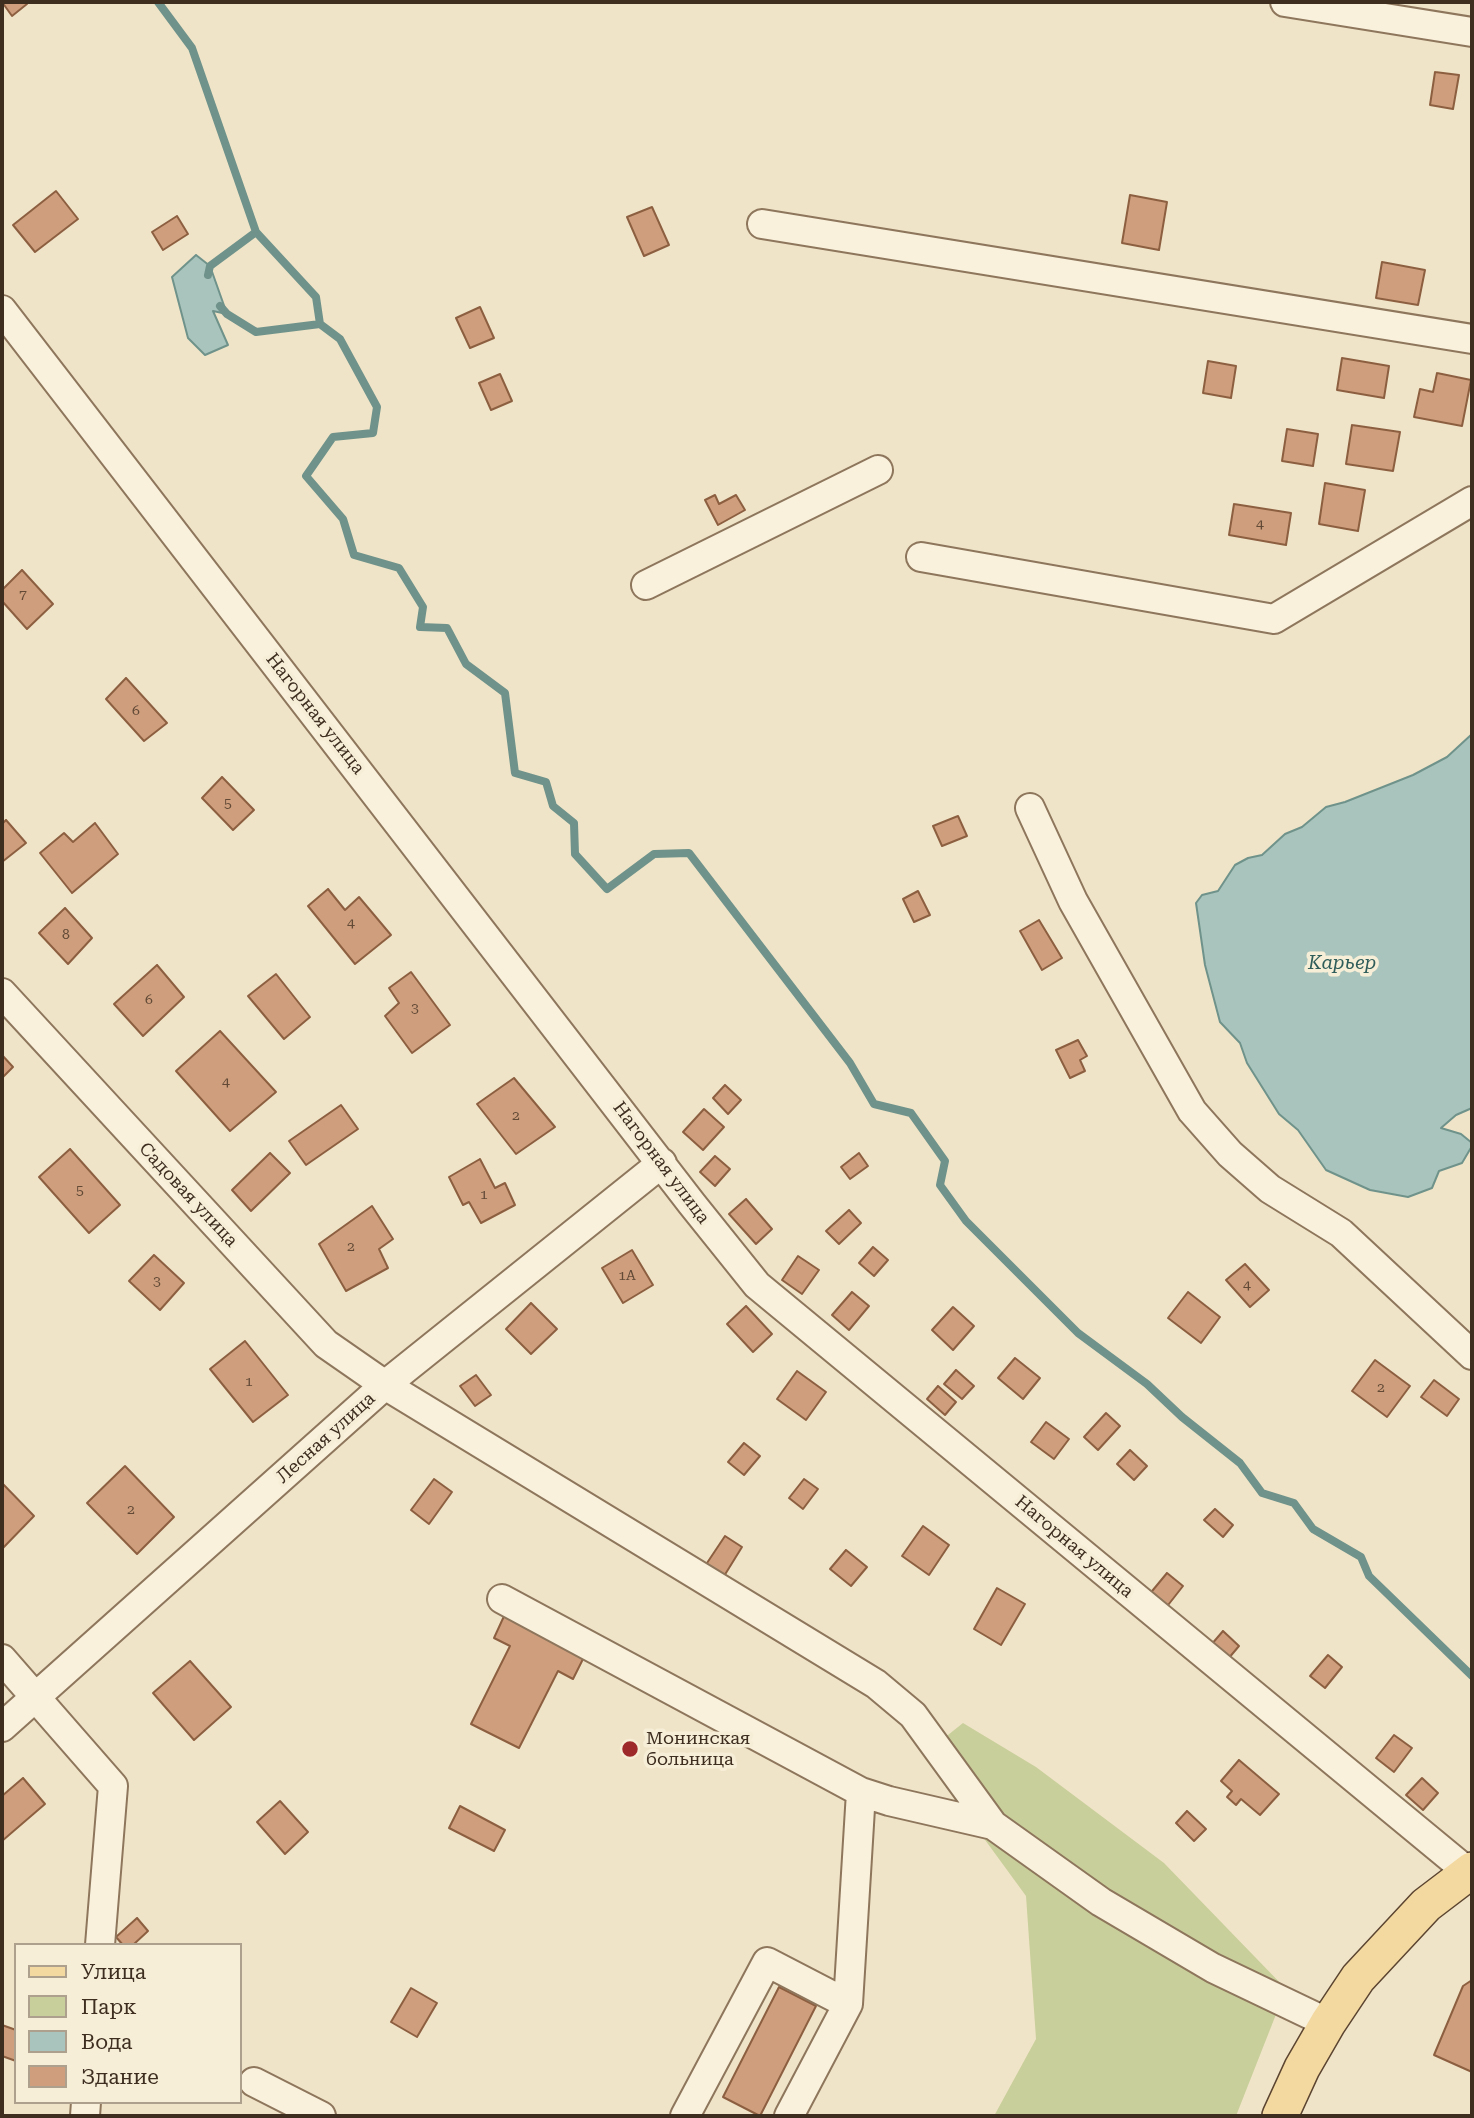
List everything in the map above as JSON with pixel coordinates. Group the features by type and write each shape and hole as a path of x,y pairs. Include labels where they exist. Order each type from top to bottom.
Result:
{"main road":[{"path":"1280,2116 1302,2068 1328,2023 1359,1978 1426,1905 1470,1871"}],"street":[{"path":"1285,2 1472,32"},
{"path":"762,224 1472,339"},
{"name":"Нагорная улица","path":"6,326 758,1285 1470,1871"},
{"path":"646,585 878,470"},
{"path":"921,558 1274,618 1472,501"},
{"path":"1030,808 1073,901 1192,1111 1230,1154 1270,1189 1341,1233 1472,1355"},
{"name":"Садовая улица","path":"2,993 326,1344 385,1385 876,1684 913,1715 993,1825"},
{"name":"Лесная улица","path":"2,1727 385,1385 662,1163"},
{"path":"502,1599 861,1792 993,1825 1101,1902 1213,1968 1328,2023"},
{"path":"2,1659 113,1786 100,1943"},
{"path":"789,2116 848,2004 861,1792"},
{"path":"685,2116 767,1962 848,2004"},
{"path":"254,2082 321,2116"}],"green space":[{"path":"963,1723 1036,1767 1164,1863 1286,1989 1236,2116 994,2116 1036,2039 1026,1896 923,1755"}],"water":[{"path":"196,255 210,266 227,314 213,311 228,345 205,355 188,338 172,277"},
{"name":"Карьер","path":"1472,734 1472,1108 1456,1115 1441,1128 1461,1134 1472,1146 1462,1163 1439,1171 1432,1188 1408,1197 1370,1190 1326,1170 1298,1130 1279,1114 1247,1063 1240,1043 1220,1022 1205,965 1196,903 1202,895 1218,891 1235,865 1262,855 1285,834 1302,827 1326,807 1413,775 1447,757"}],"building":[{"path":"2,2 25,2 27,4 12,16"},
{"path":"1435,72 1459,75 1453,109 1430,105"},
{"path":"56,191 78,219 35,252 13,225"},
{"path":"1130,195 1167,202 1159,250 1122,243"},
{"path":"652,207 669,245 644,256 627,217"},
{"path":"177,216 188,234 163,250 152,232"},
{"path":"1382,262 1425,270 1418,305 1376,298"},
{"path":"480,307 494,338 470,348 456,318"},
{"path":"1342,358 1389,366 1384,398 1337,390"},
{"path":"1208,361 1236,366 1231,398 1203,393"},
{"path":"1437,373 1471,380 1462,426 1414,417 1420,389 1433,392"},
{"path":"500,374 512,401 491,410 479,383"},
{"path":"1352,425 1400,432 1393,471 1346,464"},
{"path":"1287,429 1318,434 1313,466 1282,461"},
{"path":"1325,483 1365,490 1358,531 1319,524"},
{"path":"715,495 719,504 736,495 745,510 718,525 705,500"},
{"path":"1234,504 1291,513 1286,545 1229,535"},
{"path":"22,570 53,604 27,629 2,601 2,590"},
{"path":"126,678 167,723 144,741 106,699"},
{"path":"222,777 254,810 233,830 202,798"},
{"path":"958,816 967,836 942,846 933,826"},
{"path":"6,820 26,843 2,862 2,824"},
{"path":"95,823 118,854 72,893 40,853 64,833 73,842"},
{"path":"328,889 345,910 359,897 391,935 355,964 308,906"},
{"path":"918,891 930,915 914,922 903,899"},
{"path":"65,908 92,938 68,964 39,933"},
{"path":"1039,920 1062,958 1042,970 1020,931"},
{"path":"157,965 184,997 143,1036 114,1004"},
{"path":"411,972 450,1025 412,1053 385,1016 399,1003 389,988"},
{"path":"276,974 310,1017 284,1039 248,996"},
{"path":"220,1031 276,1092 230,1131 176,1071"},
{"path":"1078,1040 1087,1056 1080,1060 1085,1071 1070,1078 1056,1050"},
{"path":"2,1055 13,1067 2,1078"},
{"path":"514,1078 555,1127 516,1154 477,1104"},
{"path":"725,1085 741,1100 728,1114 713,1098"},
{"path":"341,1105 358,1129 306,1165 289,1141"},
{"path":"704,1109 724,1127 703,1150 683,1132"},
{"path":"70,1149 120,1205 89,1233 39,1177"},
{"path":"270,1153 290,1173 251,1211 232,1190"},
{"path":"859,1153 868,1166 850,1179 841,1167"},
{"path":"715,1156 730,1169 715,1186 700,1172"},
{"path":"480,1159 495,1188 505,1183 515,1205 481,1223 469,1202 463,1205 449,1177"},
{"path":"746,1199 772,1229 756,1244 729,1214"},
{"path":"372,1206 393,1239 379,1249 388,1268 346,1291 319,1244"},
{"path":"849,1210 861,1223 839,1244 826,1231"},
{"path":"873,1247 888,1260 874,1276 859,1263"},
{"path":"632,1250 653,1285 623,1303 602,1268"},
{"path":"154,1255 184,1283 160,1310 129,1281"},
{"path":"798,1256 819,1270 802,1294 782,1280"},
{"path":"1245,1264 1269,1290 1250,1307 1226,1280"},
{"path":"852,1292 869,1306 849,1330 832,1315"},
{"path":"1188,1292 1220,1317 1201,1343 1168,1318"},
{"path":"531,1303 557,1329 531,1354 506,1329"},
{"path":"746,1306 772,1334 753,1352 727,1324"},
{"path":"953,1307 974,1326 953,1350 932,1330"},
{"path":"245,1341 288,1395 253,1422 210,1369"},
{"path":"1015,1358 1040,1378 1023,1399 998,1378"},
{"path":"1375,1360 1410,1386 1387,1417 1352,1391"},
{"path":"956,1370 974,1386 962,1399 944,1384"},
{"path":"797,1371 826,1392 806,1420 777,1399"},
{"path":"476,1375 491,1395 475,1406 460,1386"},
{"path":"1434,1380 1459,1399 1447,1416 1421,1397"},
{"path":"938,1386 956,1402 945,1415 927,1399"},
{"path":"1106,1413 1120,1426 1098,1450 1084,1437"},
{"path":"1046,1422 1069,1439 1054,1459 1031,1442"},
{"path":"744,1443 760,1456 744,1475 728,1462"},
{"path":"1130,1450 1147,1466 1134,1480 1117,1464"},
{"path":"125,1466 174,1517 137,1554 87,1503"},
{"path":"434,1479 452,1492 429,1524 411,1510"},
{"path":"804,1479 818,1489 803,1509 789,1498"},
{"path":"2,1483 34,1516 2,1549"},
{"path":"1215,1509 1233,1525 1223,1537 1204,1520"},
{"path":"923,1526 949,1545 929,1575 902,1556"},
{"path":"725,1536 742,1547 721,1581 703,1569"},
{"path":"846,1550 867,1567 851,1586 830,1569"},
{"path":"1167,1573 1183,1586 1165,1609 1148,1596"},
{"path":"997,1588 1025,1604 1001,1645 974,1629"},
{"path":"505,1614 585,1655 573,1679 558,1671 519,1748 471,1724 510,1646 494,1638"},
{"path":"1223,1631 1239,1646 1228,1659 1211,1645"},
{"path":"1328,1655 1342,1667 1325,1688 1310,1676"},
{"path":"190,1661 231,1707 194,1740 153,1693"},
{"path":"1394,1735 1412,1748 1394,1772 1376,1758"},
{"path":"1239,1760 1279,1794 1260,1815 1241,1799 1236,1805 1227,1797 1232,1791 1221,1781"},
{"path":"23,1778 45,1804 2,1841 2,1796"},
{"path":"1422,1778 1438,1793 1423,1810 1406,1795"},
{"path":"280,1801 308,1832 285,1854 257,1822"},
{"path":"460,1806 505,1830 494,1851 449,1828"},
{"path":"1187,1811 1206,1829 1194,1841 1176,1823"},
{"path":"137,1918 148,1931 135,1943 121,1943 116,1937"},
{"path":"1472,1980 1472,2072 1434,2055 1463,1986"},
{"path":"779,1987 816,2006 760,2116 723,2097"},
{"path":"411,1988 437,2003 417,2037 391,2022"},
{"path":"2,2025 14,2029 14,2060 2,2056"}],"waterway":[{"path":"158,2 192,48 256,232 316,297 320,324 340,339 377,407 373,433 333,437 306,476 343,519 354,555 399,568 423,607 420,627 447,628 466,664 505,693 515,773 546,782 553,806 574,823 575,854 607,889 654,854 689,853 850,1063 874,1104 911,1113 945,1161 940,1185 966,1221 1078,1333 1147,1384 1182,1417 1240,1463 1262,1493 1294,1503 1313,1529 1361,1557 1369,1576 1472,1676"},
{"path":"208,275 210,266 256,232"},
{"path":"220,306 227,314 256,332 320,324"}],"place":[{"name":"Монинская больница","path":"630,1749"}]}
